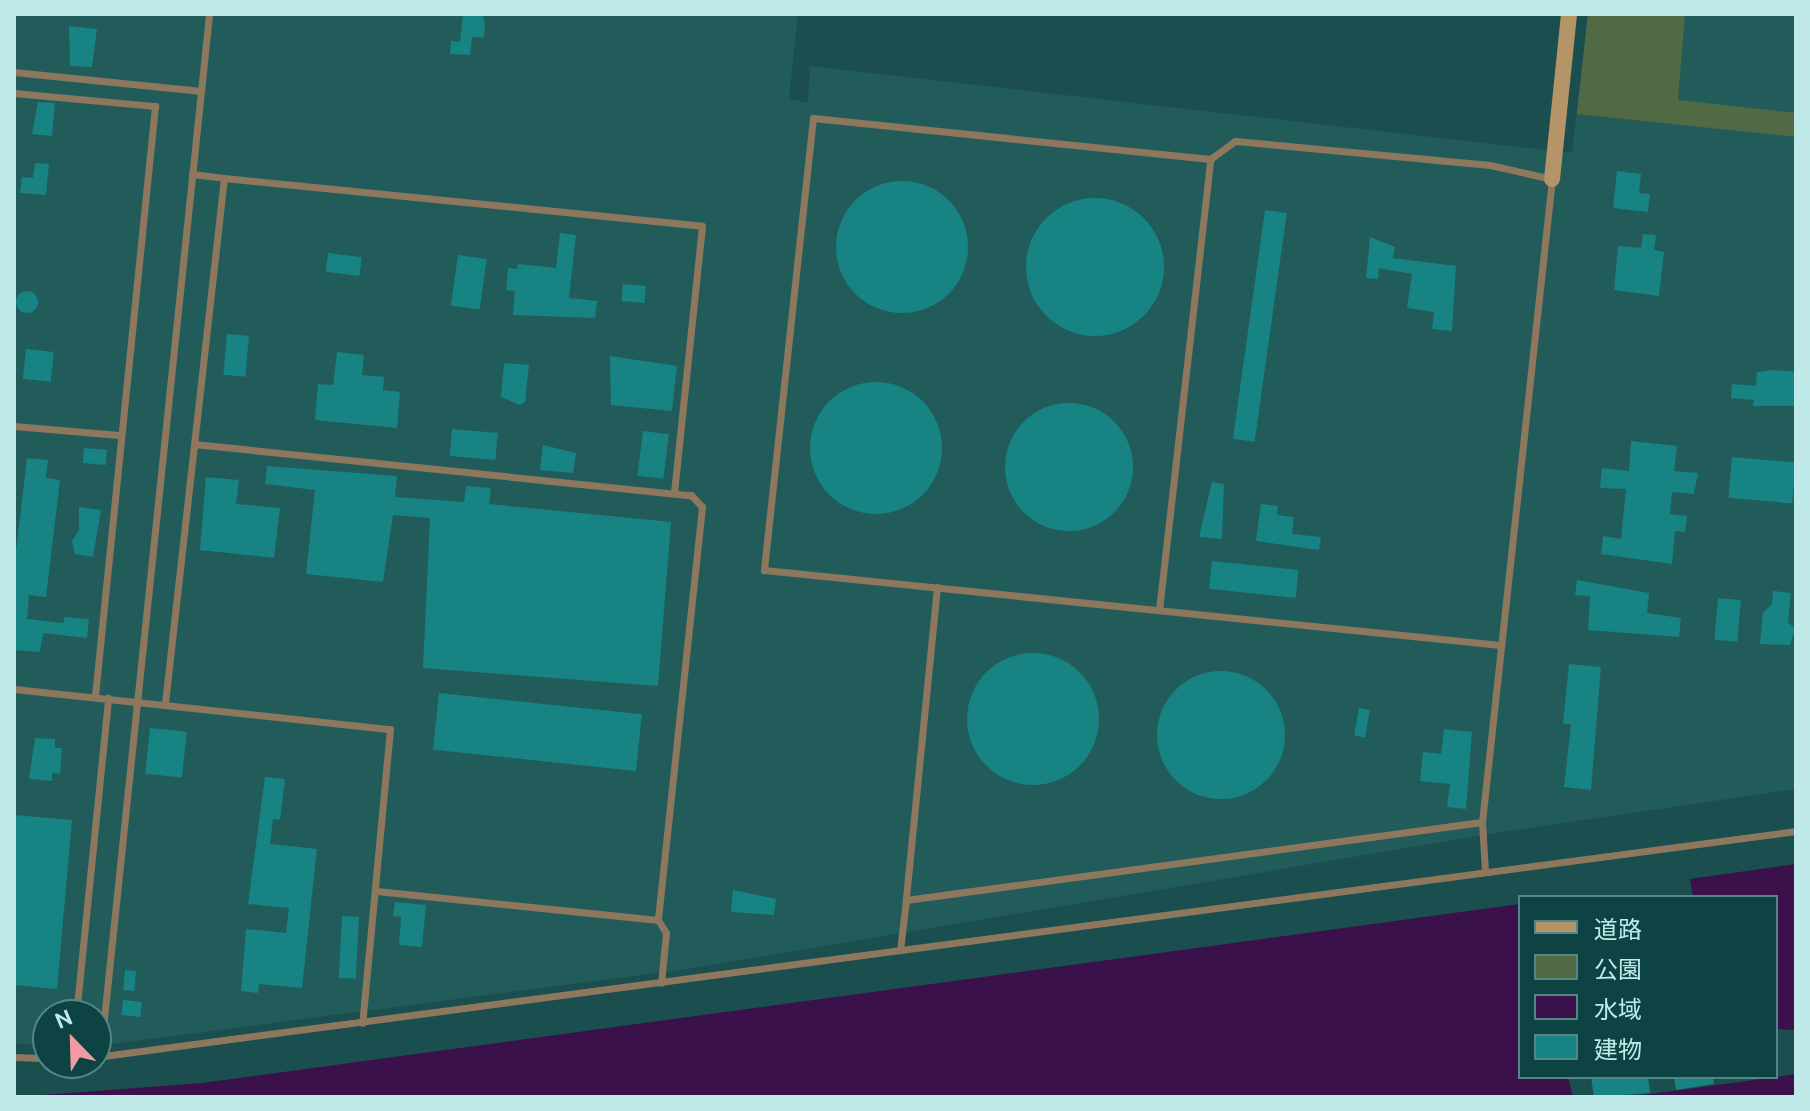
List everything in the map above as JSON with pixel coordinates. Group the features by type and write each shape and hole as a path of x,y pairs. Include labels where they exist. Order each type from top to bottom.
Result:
{"street":[{"path":"1552,179 1569,14"}],"lane":[{"path":"104,999 209,14"},
{"path":"14,72 201,91"},
{"path":"14,93 155,106 119,435 95,696"},
{"path":"1485,871 1482,822 1552,179 1490,165 1235,141 1210,159 813,118 764,570 1500,645"},
{"path":"1159,610 1210,159"},
{"path":"192,174 702,226 674,493"},
{"path":"165,703 224,178"},
{"path":"14,426 119,435"},
{"path":"194,444 691,495 702,507 658,920 666,933 661,983"},
{"path":"900,950 937,587"},
{"path":"14,689 390,729 362,1023"},
{"path":"78,999 108,698"},
{"path":"906,900 1482,822"},
{"path":"112,1055 1796,831"},
{"path":"376,891 658,920"}],"shaded area":[{"path":"14,14 798,14 789,99 808,103 810,66 1572,153 1588,14 1796,14 1796,789 1502,832 687,969 112,1044 112,999 32,999 32,1045 14,1043"}],"green space":[{"path":"1588,14 1685,14 1678,100 1796,113 1796,137 1577,114"}],"water":[{"path":"1796,864 1796,1046 1794,1030 1778,1029 1778,895 1693,895 1690,879"},
{"path":"1518,904 1518,1079 1568,1079 1573,1097 17,1097 202,1083"},
{"path":"1796,1074 1796,1097 1628,1097 1778,1079"}],"building":[{"path":"463,14 483,16 484,38 472,37 470,55 450,54 451,41 460,42"},
{"path":"69,26 97,29 92,67 70,66"},
{"path":"38,102 55,103 52,136 32,134"},
{"path":"35,163 49,164 46,195 20,193 22,177 33,178"},
{"path":"1617,171 1641,174 1639,193 1650,194 1648,212 1613,208"},
{"path":"902,181 927,186 949,200 963,222 968,247 963,272 949,294 927,308 902,313 877,308 855,294 841,272 836,247 841,222 855,200 877,186"},
{"path":"1095,198 1121,204 1143,219 1158,241 1164,267 1158,293 1143,315 1121,330 1095,336 1069,330 1047,315 1032,293 1026,267 1032,241 1047,219 1069,204"},
{"path":"1265,210 1287,213 1255,442 1233,439"},
{"path":"560,233 576,235 569,298 597,301 595,318 513,315 515,291 506,290 508,268 517,269 518,264 556,268"},
{"path":"1643,234 1656,235 1654,250 1664,252 1659,296 1614,290 1618,246 1641,248"},
{"path":"1370,237 1395,247 1393,258 1456,266 1452,331 1432,329 1434,312 1407,308 1412,274 1379,268 1378,279 1366,278"},
{"path":"328,253 362,257 359,276 326,272"},
{"path":"458,255 487,259 480,310 451,306"},
{"path":"623,284 646,286 644,303 622,301"},
{"path":"27,291 35,294 38,302 35,310 27,313 19,310 16,302 19,294"},
{"path":"227,334 249,336 245,377 223,375"},
{"path":"26,349 54,352 51,382 23,379"},
{"path":"337,352 364,355 362,375 384,377 383,390 400,392 397,428 315,420 318,384 333,385"},
{"path":"610,356 677,366 672,411 611,405"},
{"path":"504,363 529,365 525,402 520,405 501,397"},
{"path":"1757,372 1796,372 1796,406 1753,406 1754,400 1731,398 1732,384 1756,386"},
{"path":"876,382 901,387 923,401 937,423 942,448 937,473 923,495 901,509 876,514 851,509 829,495 815,473 810,448 815,423 829,401 851,387"},
{"path":"1069,403 1094,408 1114,422 1128,442 1133,467 1128,492 1114,512 1094,526 1069,531 1044,526 1024,512 1010,492 1005,467 1010,442 1024,422 1044,408"},
{"path":"452,429 498,433 495,460 450,456"},
{"path":"643,431 669,434 663,479 638,476"},
{"path":"1631,441 1677,446 1674,471 1698,473 1694,494 1672,492 1670,514 1687,516 1685,532 1675,531 1672,564 1601,554 1603,536 1621,539 1626,489 1600,488 1602,468 1629,471"},
{"path":"543,445 576,453 573,473 540,470"},
{"path":"84,448 107,450 106,465 83,463"},
{"path":"1732,457 1796,463 1792,503 1728,498"},
{"path":"27,458 48,460 46,478 60,480 46,597 29,595 27,619 64,623 64,617 89,619 87,638 43,633 40,652 14,650 14,568"},
{"path":"267,466 397,476 395,497 464,502 466,486 491,488 489,504 671,522 658,686 423,668 430,518 393,515 383,582 306,574 315,490 265,484"},
{"path":"206,477 239,480 236,504 280,508 274,558 200,550"},
{"path":"1212,482 1224,484 1222,539 1199,537"},
{"path":"1261,504 1278,506 1277,515 1294,517 1292,534 1321,537 1319,550 1256,541"},
{"path":"79,507 101,510 93,557 75,554 72,541 79,530"},
{"path":"1212,561 1299,570 1296,598 1209,589"},
{"path":"1577,580 1649,593 1647,613 1681,618 1679,637 1588,630 1590,596 1575,595"},
{"path":"1773,591 1791,593 1788,622 1795,629 1790,645 1760,644 1763,613 1772,604"},
{"path":"1718,598 1741,600 1737,642 1714,640"},
{"path":"1033,653 1058,658 1080,672 1094,694 1099,719 1094,744 1080,766 1058,780 1033,785 1008,780 986,766 972,744 967,719 972,694 986,672 1008,658"},
{"path":"1569,664 1601,667 1591,790 1564,787 1571,724 1563,724"},
{"path":"1221,671 1246,676 1266,690 1280,710 1285,735 1280,760 1266,780 1246,794 1221,799 1196,794 1176,780 1162,760 1157,735 1162,710 1176,690 1196,676"},
{"path":"439,693 642,714 636,771 433,750"},
{"path":"1359,708 1370,710 1365,737 1354,736"},
{"path":"150,728 187,732 182,778 145,774"},
{"path":"1444,729 1472,732 1466,809 1447,807 1450,784 1420,781 1423,752 1441,754"},
{"path":"35,738 55,739 55,748 62,748 60,774 52,773 52,781 29,779"},
{"path":"265,777 285,779 280,820 273,819 270,844 317,849 302,988 259,984 258,993 241,991 246,929 286,933 289,908 248,904"},
{"path":"14,815 72,820 57,989 14,985"},
{"path":"733,890 776,899 774,915 731,912"},
{"path":"395,902 426,905 422,947 399,945 401,917 393,916"},
{"path":"342,916 359,917 356,979 339,978"},
{"path":"125,970 136,971 134,991 123,990"},
{"path":"123,1000 142,1002 140,1017 121,1015"},
{"path":"1591,1079 1648,1079 1650,1093 1594,1097"},
{"path":"1674,1079 1713,1079 1714,1084 1676,1090"}]}
